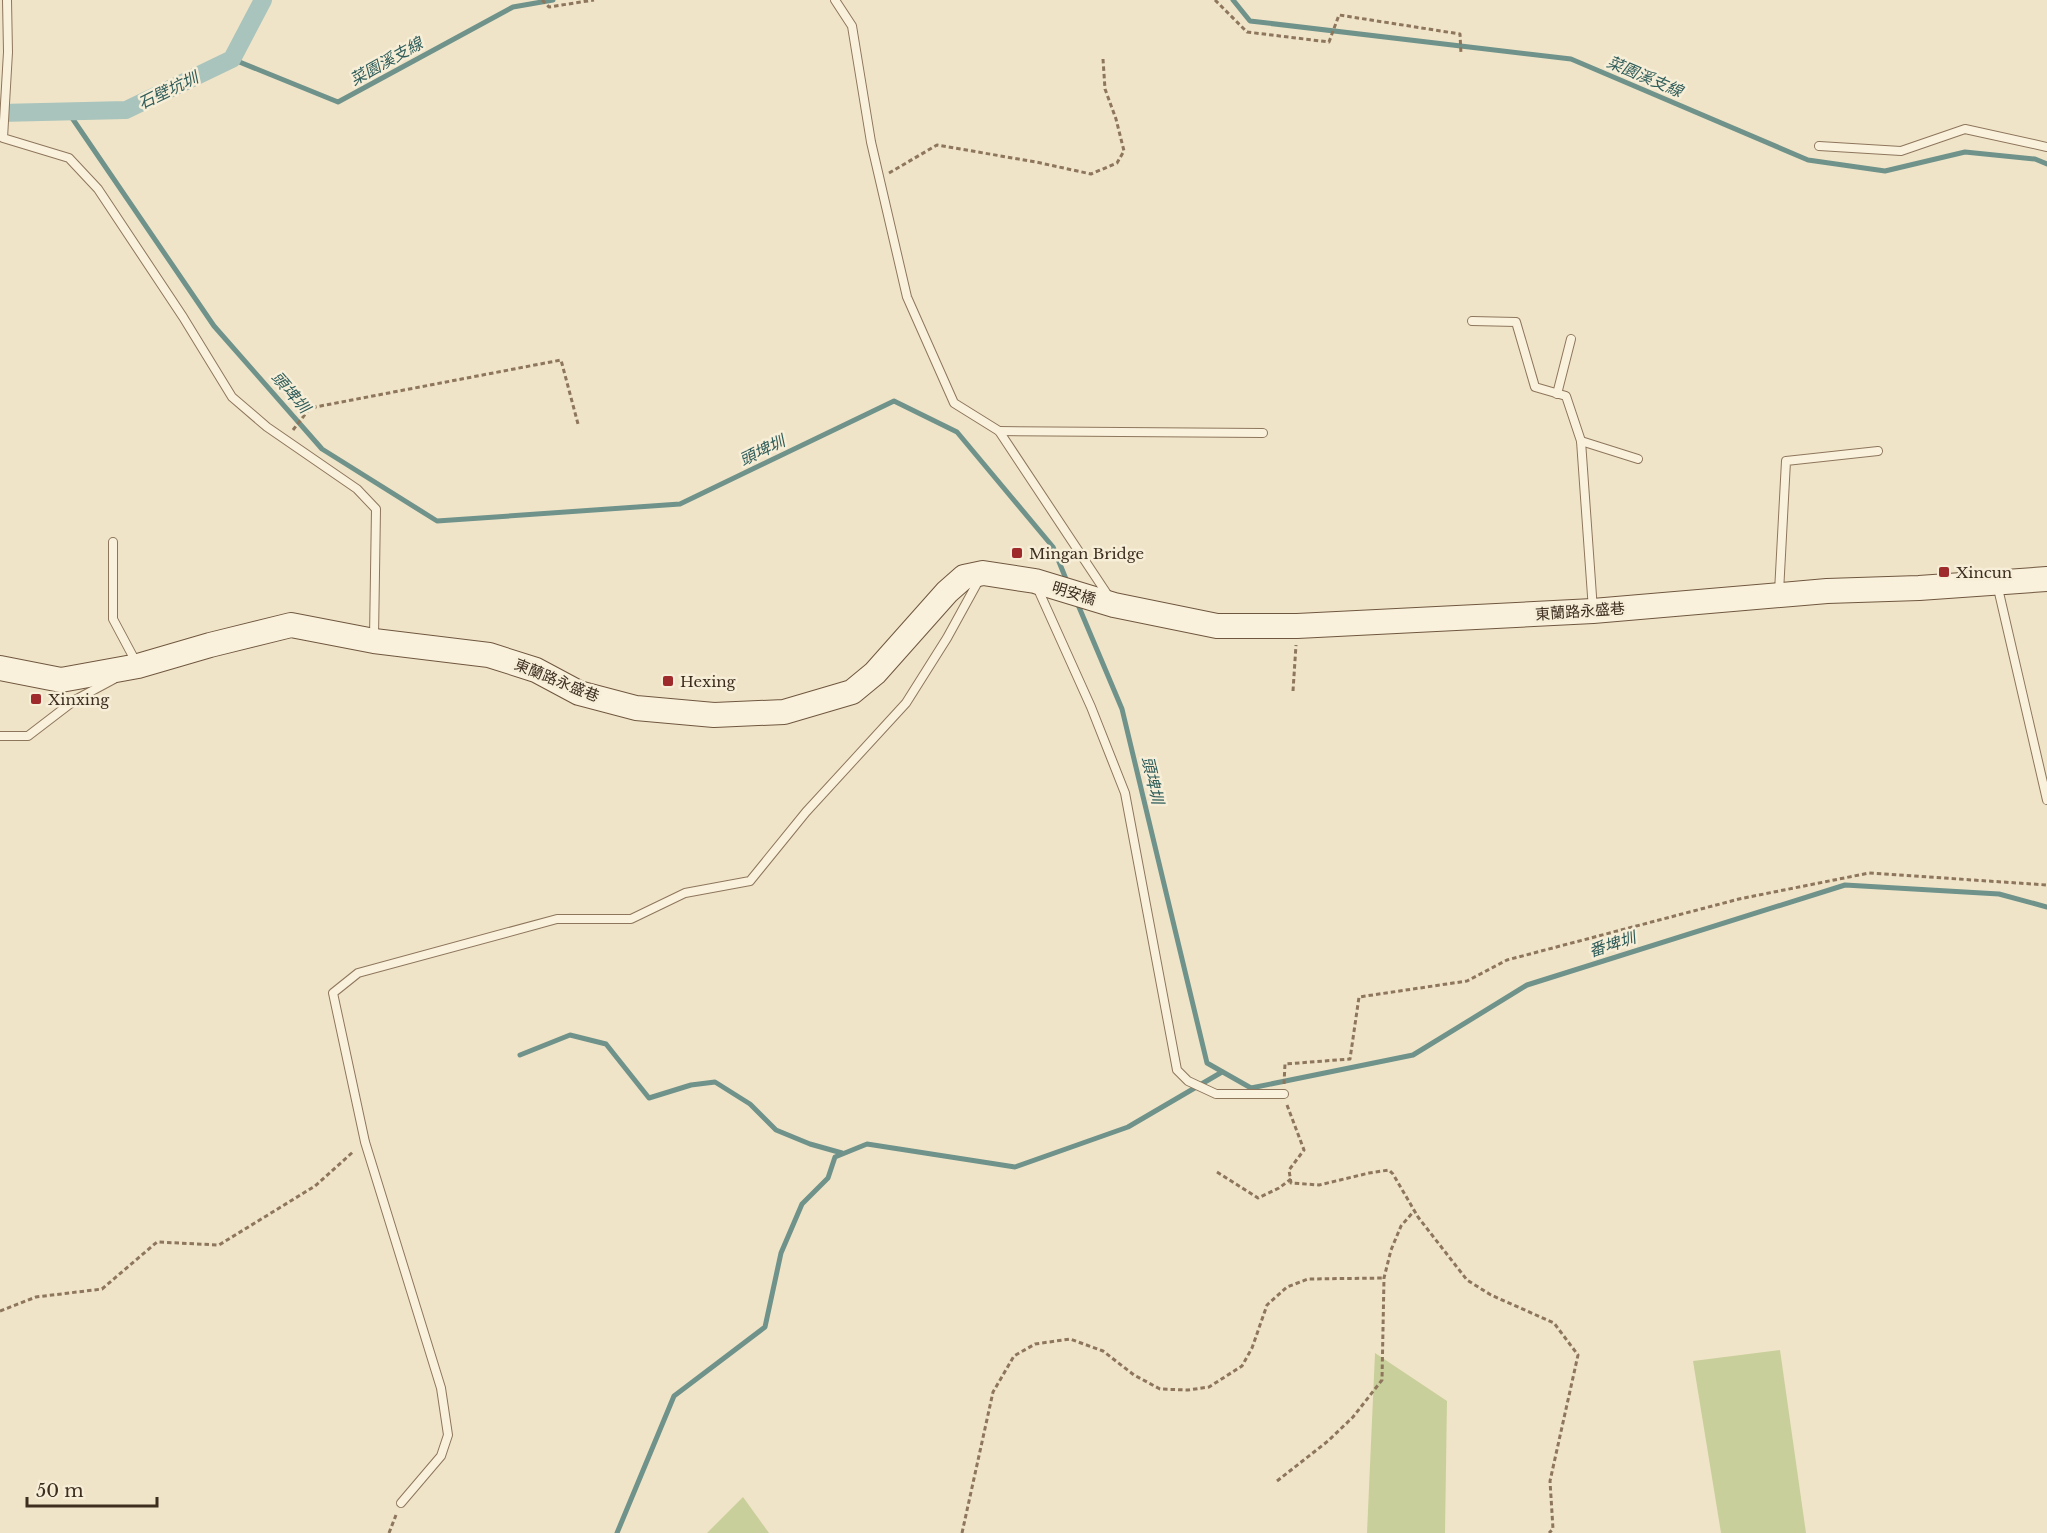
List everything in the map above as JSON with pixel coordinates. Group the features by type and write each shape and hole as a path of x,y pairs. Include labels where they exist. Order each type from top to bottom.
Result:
{"street":[{"name":"東蘭路永盛巷","path":"0,668 61,680 138,666 291,625 374,641 489,655 536,670 579,693 636,708 714,715 784,712 852,692 875,673 947,592 964,577 983,573"},
{"path":"983,573 1035,581"},
{"name":"東蘭路永盛巷","path":"1114,605 1217,626 1297,626 1593,611 1779,595 2047,579"},
{"name":"明安橋","path":"1035,581 1114,605"}],"lane":[{"path":"7,0 8,52 3,138 69,158 98,189 183,317 232,397 286,439 357,489 376,509 374,641"},
{"path":"835,0 852,26 871,142 907,297 954,403 999,431 1114,605"},
{"path":"1819,146 1901,151 1965,129 2047,147"},
{"path":"1472,321 1516,322 1535,387 1566,396 1581,441 1593,611"},
{"path":"1557,394 1571,339"},
{"path":"999,431 1263,433"},
{"path":"1581,441 1638,459"},
{"path":"1779,595 1786,462 1878,451"},
{"path":"0,736 28,736 75,700 138,666 113,619 113,542"},
{"path":"401,1503 441,1456 448,1435 441,1388 364,1142 333,993 358,973 557,919 631,919 685,894 750,881 806,812 906,703 947,638 983,573"},
{"path":"1035,581 1091,706 1125,793 1177,1070 1188,1081 1216,1094 1284,1094"},
{"path":"1997,582 2047,800"}],"path":[{"path":"542,0 549,7 594,0"},
{"path":"1215,0 1247,32 1329,42 1339,15 1460,34 1461,54"},
{"path":"880,178 937,145 1091,174 1117,163 1124,151 1105,89 1102,59"},
{"path":"286,439 310,408 561,360 578,423"},
{"path":"1293,691 1297,626"},
{"path":"1549,1533 1553,1529 1550,1481 1578,1354 1554,1323 1491,1296 1467,1280 1414,1211 1394,1174 1389,1170 1320,1185 1292,1183 1289,1170 1304,1150 1284,1094 1285,1064 1350,1059 1359,997 1467,981 1507,960 1739,899 1869,873 2047,885"},
{"path":"0,1311 36,1297 102,1289 157,1242 219,1245 315,1186 364,1142"},
{"path":"1217,1172 1258,1198 1279,1188 1291,1179"},
{"path":"1277,1481 1328,1441 1353,1417 1382,1380 1384,1278 1391,1250 1401,1226 1414,1211"},
{"path":"962,1533 993,1392 1014,1356 1035,1344 1070,1339 1103,1351 1134,1375 1160,1389 1188,1390 1209,1387 1242,1366 1252,1348 1267,1305 1287,1287 1308,1279 1384,1278"},
{"path":"389,1533 401,1503"}],"green space":[{"path":"1780,1350 1806,1533 1721,1533 1693,1361"},
{"path":"1375,1353 1447,1401 1445,1533 1367,1533"},
{"path":"743,1497 769,1533 707,1533"}],"waterway":[{"name":"石壁坑圳","path":"0,113 126,110 232,59 263,0"},
{"name":"菜園溪支線","path":"232,59 338,102 513,7 553,0"},
{"name":"菜園溪支線","path":"1233,0 1250,21 1571,59 1808,160 1885,171 1965,152 2035,159 2047,164"},
{"name":"頭埤圳","path":"68,112 214,326 322,449 437,521 680,504 894,401 957,432 1053,547 1068,584"},
{"name":"番埤圳","path":"1076,600 1122,709 1207,1063 1251,1088 1413,1055 1527,985 1845,885 1999,894 2047,907"},
{"path":"520,1055 570,1035 606,1044 649,1098 691,1085 715,1082 750,1104 776,1130 810,1144 842,1153"},
{"path":"617,1533 674,1396 765,1327 781,1253 802,1204 828,1178 835,1157 867,1144 1015,1167 1128,1127 1222,1072"}],"place":[{"name":"Mingan Bridge","path":"1017,553"},
{"name":"Xincun","path":"1944,572"},
{"name":"Hexing","path":"668,681"},
{"name":"Xinxing","path":"36,699"}]}
